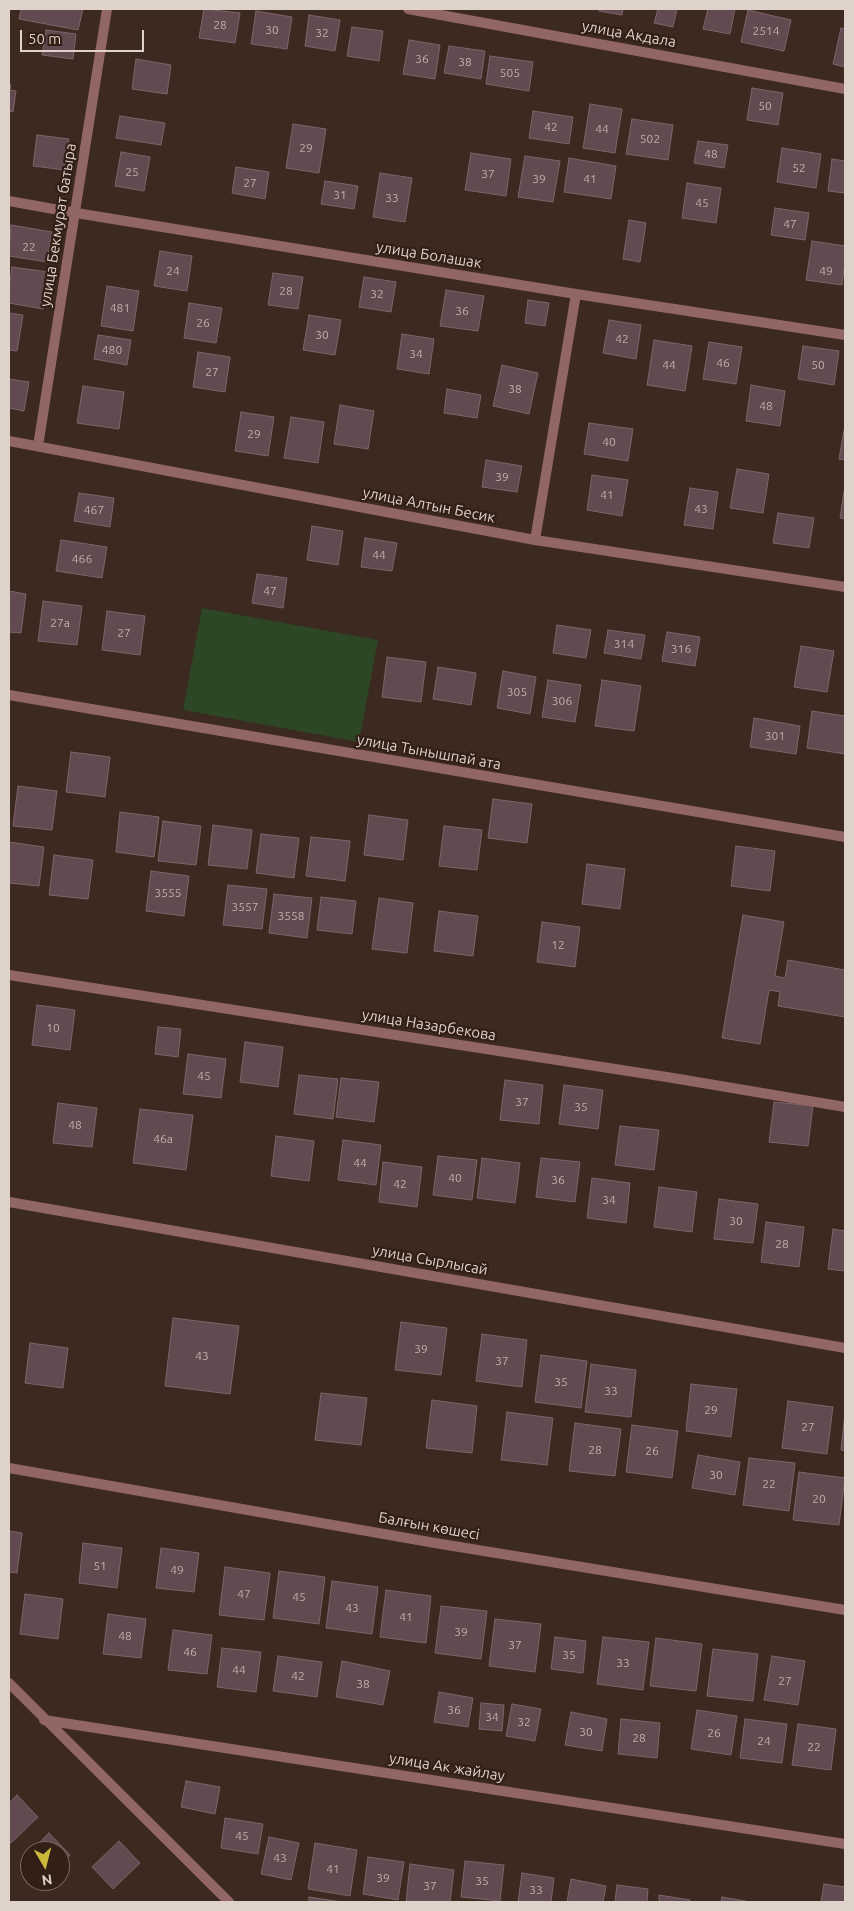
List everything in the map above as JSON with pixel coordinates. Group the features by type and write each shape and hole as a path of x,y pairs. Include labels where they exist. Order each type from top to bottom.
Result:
{"street":[{"name":"улица Бекмурат батыра","path":"38,446 107,9"},
{"name":"улица Акдала","path":"408,9 845,88"},
{"name":"улица Болашак","path":"9,201 76,214 845,335"},
{"path":"535,540 576,294"},
{"name":"улица Алтын Бесик","path":"9,441 535,540 845,587"},
{"name":"улица Тынышпай ата","path":"9,695 845,837"},
{"name":"улица Назарбекова","path":"9,975 673,1078 845,1107"},
{"name":"улица Сырлысай","path":"9,1202 845,1348"},
{"name":"Балғын көшесі","path":"9,1468 426,1541 845,1610"},
{"path":"9,1683 44,1720 229,1902"},
{"name":"улица Ак жайлау","path":"44,1720 845,1844"}],"green space":[{"path":"202,608 378,640 359,742 183,710"}],"building":[{"path":"21,9 83,9 78,30 19,19"},
{"path":"204,9 240,13 235,43 199,38"},
{"path":"599,9 623,9 622,15 599,11"},
{"path":"658,9 677,9 673,27 654,23"},
{"path":"708,9 735,9 730,34 703,29"},
{"path":"748,10 791,20 784,51 741,42"},
{"path":"256,11 292,17 287,49 251,44"},
{"path":"309,15 340,20 335,51 305,46"},
{"path":"352,27 383,31 379,61 347,56"},
{"path":"841,28 845,29 845,67 833,64"},
{"path":"46,30 76,34 73,59 42,55"},
{"path":"409,40 440,45 435,79 403,74"},
{"path":"449,46 485,51 481,79 444,73"},
{"path":"490,56 533,62 529,91 486,84"},
{"path":"136,59 171,65 167,94 132,89"},
{"path":"9,85 11,85 10,90 16,91 13,112 9,111"},
{"path":"752,88 783,93 778,125 747,120"},
{"path":"590,104 622,109 615,153 583,148"},
{"path":"533,111 573,117 569,144 529,138"},
{"path":"120,116 165,123 161,145 116,138"},
{"path":"632,119 673,125 668,160 626,154"},
{"path":"293,124 326,129 319,173 286,168"},
{"path":"37,135 69,139 65,170 33,166"},
{"path":"698,141 728,145 724,168 694,163"},
{"path":"782,148 821,154 816,188 777,182"},
{"path":"121,152 150,157 144,191 115,186"},
{"path":"471,153 511,159 506,196 465,190"},
{"path":"525,156 560,161 553,202 518,197"},
{"path":"569,158 616,166 611,199 564,192"},
{"path":"832,159 845,161 845,193 828,191"},
{"path":"236,167 269,172 265,199 232,193"},
{"path":"380,173 412,178 405,222 373,217"},
{"path":"325,181 358,186 354,209 321,204"},
{"path":"687,183 721,188 716,223 682,218"},
{"path":"775,208 809,213 805,240 771,235"},
{"path":"629,220 646,223 640,262 623,259"},
{"path":"11,225 52,232 47,262 9,256"},
{"path":"812,241 845,246 842,285 806,280"},
{"path":"160,251 192,256 187,291 154,286"},
{"path":"12,267 49,272 43,309 9,303"},
{"path":"273,273 303,277 298,309 268,305"},
{"path":"364,277 396,282 391,312 359,307"},
{"path":"107,286 139,291 133,331 101,326"},
{"path":"446,290 484,296 478,331 440,326"},
{"path":"528,300 549,303 545,326 525,323"},
{"path":"189,303 222,308 216,343 184,338"},
{"path":"9,313 23,315 17,351 9,350"},
{"path":"309,315 341,320 335,355 303,350"},
{"path":"609,320 641,325 636,359 603,353"},
{"path":"402,334 434,339 429,374 397,369"},
{"path":"98,335 131,340 127,365 94,359"},
{"path":"654,340 692,346 685,391 647,385"},
{"path":"709,342 742,347 736,384 703,379"},
{"path":"803,346 839,351 834,385 798,379"},
{"path":"198,352 230,357 225,392 193,387"},
{"path":"502,365 538,373 529,414 493,406"},
{"path":"9,379 29,382 24,411 9,408"},
{"path":"751,385 785,391 780,426 746,421"},
{"path":"83,386 124,392 119,429 77,423"},
{"path":"447,389 481,395 477,418 444,413"},
{"path":"340,405 374,411 368,449 334,444"},
{"path":"241,412 274,417 268,456 235,451"},
{"path":"291,417 324,422 318,463 284,458"},
{"path":"589,423 633,429 628,461 584,454"},
{"path":"845,425 845,460 839,459"},
{"path":"486,460 522,466 517,492 482,487"},
{"path":"737,469 769,474 763,513 730,508"},
{"path":"592,475 628,480 622,516 587,510"},
{"path":"845,485 845,519 840,518"},
{"path":"690,488 718,492 713,529 684,525"},
{"path":"79,493 114,498 110,527 74,521"},
{"path":"778,513 814,518 809,548 773,543"},
{"path":"312,526 343,531 338,565 307,560"},
{"path":"365,538 397,543 392,571 361,567"},
{"path":"61,540 107,547 102,578 56,571"},
{"path":"257,574 287,578 283,608 252,603"},
{"path":"9,591 26,594 21,633 9,632"},
{"path":"43,601 82,606 77,645 38,641"},
{"path":"107,611 145,616 140,655 102,650"},
{"path":"557,625 591,630 586,658 553,653"},
{"path":"608,630 645,635 641,659 604,653"},
{"path":"667,632 700,637 695,666 662,661"},
{"path":"801,646 834,651 827,692 794,687"},
{"path":"387,657 426,662 421,702 382,697"},
{"path":"438,667 476,673 471,705 433,699"},
{"path":"503,671 536,677 530,714 497,708"},
{"path":"548,680 581,685 575,722 542,717"},
{"path":"602,680 641,686 634,731 595,726"},
{"path":"812,711 845,716 845,754 807,748"},
{"path":"754,718 800,726 796,754 750,747"},
{"path":"71,752 110,757 105,797 66,792"},
{"path":"18,786 57,791 52,830 13,826"},
{"path":"493,799 532,804 527,843 488,838"},
{"path":"120,812 159,817 154,857 116,852"},
{"path":"369,815 408,820 403,860 364,855"},
{"path":"163,821 201,826 196,865 158,861"},
{"path":"213,825 252,830 247,869 208,865"},
{"path":"444,826 482,830 477,870 439,866"},
{"path":"261,834 299,838 294,878 256,873"},
{"path":"311,837 350,841 345,881 306,876"},
{"path":"9,842 44,847 39,886 9,883"},
{"path":"736,846 775,851 770,891 731,886"},
{"path":"54,855 93,860 88,899 49,895"},
{"path":"587,864 625,869 620,909 582,904"},
{"path":"151,871 189,876 184,916 146,911"},
{"path":"228,885 267,889 262,929 223,925"},
{"path":"274,894 312,898 307,938 269,933"},
{"path":"321,897 356,901 352,934 317,930"},
{"path":"379,898 413,903 407,953 372,949"},
{"path":"439,911 478,916 473,956 434,951"},
{"path":"743,915 784,922 775,976 785,978 788,960 845,970 845,1017 778,1006 780,992 769,990 760,1044 722,1038"},
{"path":"542,922 580,927 575,967 537,962"},
{"path":"37,1005 75,1010 70,1050 32,1045"},
{"path":"158,1027 181,1029 178,1057 155,1054"},
{"path":"245,1042 283,1047 278,1087 240,1082"},
{"path":"188,1054 226,1059 221,1098 183,1094"},
{"path":"299,1075 338,1079 333,1119 294,1114"},
{"path":"341,1078 379,1082 374,1122 336,1117"},
{"path":"505,1080 543,1085 539,1124 500,1120"},
{"path":"564,1085 603,1090 598,1129 559,1124"},
{"path":"774,1102 813,1106 808,1146 769,1142"},
{"path":"58,1103 97,1108 92,1147 53,1143"},
{"path":"140,1109 193,1115 186,1170 133,1163"},
{"path":"620,1126 659,1130 654,1170 615,1165"},
{"path":"276,1136 314,1141 309,1181 271,1176"},
{"path":"343,1140 381,1145 376,1185 338,1180"},
{"path":"438,1156 477,1160 472,1200 433,1195"},
{"path":"482,1158 520,1163 515,1203 477,1198"},
{"path":"541,1158 580,1162 575,1202 536,1197"},
{"path":"383,1162 422,1167 417,1207 379,1202"},
{"path":"592,1178 630,1183 626,1223 587,1218"},
{"path":"659,1187 697,1192 692,1232 654,1227"},
{"path":"719,1199 758,1204 753,1243 714,1239"},
{"path":"766,1222 804,1227 799,1267 761,1262"},
{"path":"833,1229 845,1231 845,1271 828,1269"},
{"path":"173,1318 239,1326 230,1394 165,1386"},
{"path":"401,1322 447,1328 441,1375 395,1370"},
{"path":"482,1334 527,1340 522,1387 476,1381"},
{"path":"30,1343 68,1348 63,1388 25,1383"},
{"path":"541,1355 587,1361 581,1408 535,1402"},
{"path":"591,1364 636,1370 631,1417 585,1412"},
{"path":"691,1384 737,1389 731,1437 686,1431"},
{"path":"321,1393 367,1398 361,1445 315,1440"},
{"path":"432,1400 477,1406 472,1453 426,1448"},
{"path":"788,1401 833,1407 827,1454 782,1448"},
{"path":"507,1412 553,1418 547,1465 501,1460"},
{"path":"845,1413 845,1451 841,1450"},
{"path":"575,1423 621,1429 615,1476 569,1471"},
{"path":"632,1425 678,1431 672,1478 626,1472"},
{"path":"698,1455 740,1462 735,1495 692,1488"},
{"path":"749,1458 795,1463 789,1511 743,1505"},
{"path":"799,1472 845,1478 839,1525 793,1520"},
{"path":"9,1531 22,1533 17,1573 9,1572"},
{"path":"83,1543 122,1548 117,1588 79,1583"},
{"path":"161,1548 199,1553 194,1592 156,1588"},
{"path":"225,1567 270,1573 264,1620 219,1615"},
{"path":"279,1571 325,1577 319,1624 273,1618"},
{"path":"332,1581 378,1587 372,1634 326,1628"},
{"path":"386,1590 431,1596 426,1643 380,1637"},
{"path":"25,1594 63,1599 58,1639 20,1634"},
{"path":"441,1606 487,1611 481,1659 435,1653"},
{"path":"108,1614 146,1619 141,1658 103,1654"},
{"path":"495,1619 541,1624 535,1672 489,1666"},
{"path":"173,1630 212,1635 207,1674 168,1670"},
{"path":"555,1637 586,1641 583,1673 551,1669"},
{"path":"603,1637 649,1642 643,1690 597,1684"},
{"path":"656,1638 702,1644 696,1691 650,1686"},
{"path":"222,1648 261,1652 256,1692 217,1687"},
{"path":"713,1649 758,1654 753,1701 707,1696"},
{"path":"278,1656 322,1662 317,1697 273,1691"},
{"path":"772,1656 805,1661 798,1705 764,1700"},
{"path":"342,1661 390,1671 383,1705 336,1697"},
{"path":"439,1692 473,1698 468,1727 434,1722"},
{"path":"481,1703 504,1705 502,1731 479,1729"},
{"path":"512,1704 541,1709 535,1741 506,1736"},
{"path":"697,1710 737,1716 731,1755 691,1749"},
{"path":"571,1712 607,1719 602,1751 565,1745"},
{"path":"621,1719 660,1723 657,1758 618,1754"},
{"path":"745,1719 787,1724 782,1763 740,1758"},
{"path":"798,1724 836,1729 831,1770 792,1765"},
{"path":"186,1781 220,1787 215,1814 181,1807"},
{"path":"17,1795 38,1817 11,1843 9,1841 9,1803"},
{"path":"225,1818 263,1824 258,1854 221,1848"},
{"path":"49,1833 57,1841 41,1841"},
{"path":"269,1837 299,1843 291,1880 261,1874"},
{"path":"119,1841 140,1863 113,1889 92,1867"},
{"path":"315,1843 357,1850 350,1896 308,1889"},
{"path":"368,1857 404,1862 398,1900 363,1894"},
{"path":"465,1861 504,1865 500,1901 461,1897"},
{"path":"410,1864 454,1870 450,1902 406,1902"},
{"path":"522,1873 554,1878 551,1902 518,1902"},
{"path":"571,1879 606,1886 603,1902 567,1902"},
{"path":"824,1884 845,1887 845,1902 821,1902"},
{"path":"617,1885 648,1889 647,1902 615,1902"},
{"path":"659,1895 690,1900 690,1902 659,1902"},
{"path":"309,1897 342,1902 309,1902"},
{"path":"722,1897 751,1902 721,1902"}]}
